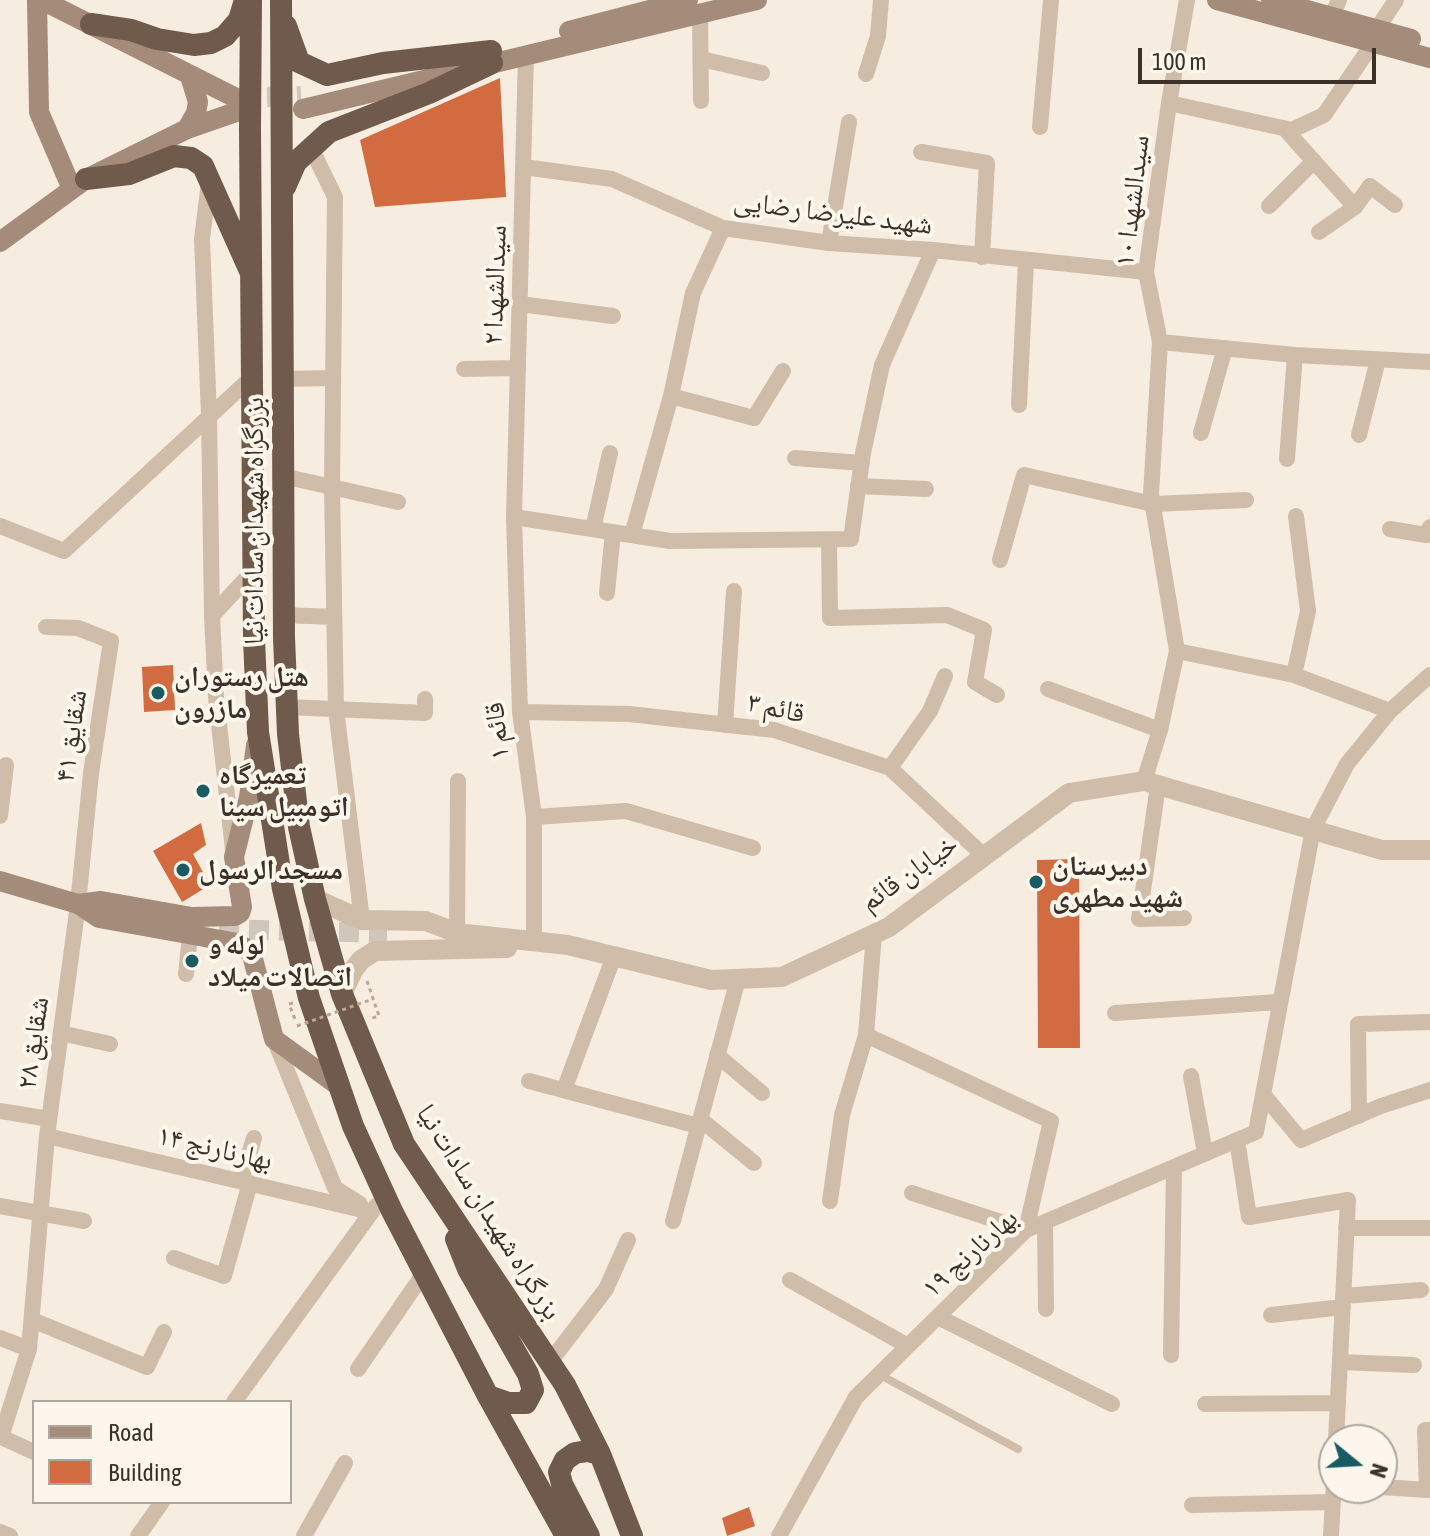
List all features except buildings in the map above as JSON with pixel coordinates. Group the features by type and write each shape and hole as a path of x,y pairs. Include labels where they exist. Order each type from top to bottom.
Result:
{"highway":[{"path":"91,24 131,30 169,41 203,44 225,36 239,20 245,0"},
{"name":"بزرگراه شهیدان سادات نیا","path":"251,0 252,572 258,732 283,889 309,998 378,1203 424,1273 566,1536"},
{"path":"281,6 299,62 327,75 383,63 492,57"},
{"name":"بزرگراه شهیدان سادات نیا","path":"281,6 287,707 299,827 315,899 342,994 404,1144 565,1385 600,1454 632,1536"},
{"path":"282,196 296,162 329,132 429,93 492,57"},
{"path":"79,184 129,174 174,156 191,158 203,166 251,274"},
{"path":"432,1184 468,1269 528,1374 533,1390 526,1403 508,1403 488,1396"},
{"path":"589,1536 559,1472 565,1460 575,1453 588,1451 600,1454"}],"main road":[{"path":"0,242 79,184 236,105 190,76 40,0 39,112 79,184"},
{"path":"302,102 492,57 645,5 694,7 757,0"},
{"path":"1217,0 1375,36 1430,45"},
{"path":"1271,0 1335,8 1375,36 1430,58"},
{"path":"492,57 526,54 694,7"},
{"path":"187,129 198,102 190,76"},
{"path":"191,926 240,913 242,907 234,857 249,797 258,732"},
{"path":"0,881 78,904 101,901 191,926 244,947 252,955 274,1039 340,1087"}],"street":[{"path":"866,74 878,36 881,0"},
{"path":"1040,127 1051,0"},
{"name":"سیدالشهدا ۱۰","path":"1177,651 1151,494 1160,342 1146,272 1169,103 1187,0"},
{"path":"1169,103 1292,130 1324,115 1396,0"},
{"path":"694,7 701,59 701,101"},
{"name":"سیدالشهدا ۲","path":"514,517 526,54"},
{"path":"701,59 762,73"},
{"path":"829,243 849,122"},
{"path":"1284,128 1355,207"},
{"path":"311,148 335,197 332,487 336,709 362,920"},
{"path":"921,152 987,163 982,257"},
{"path":"1269,206 1314,161"},
{"name":"شهید علیرضا رضایی","path":"524,167 612,179 723,228 829,243 933,250 1146,272"},
{"path":"209,182 202,239 212,616 216,697 234,857"},
{"path":"1319,232 1355,207 1370,186 1395,205"},
{"path":"632,535 671,396 693,293 723,228"},
{"path":"514,517 670,541 851,539 862,463 882,365 933,250"},
{"path":"1019,405 1026,261"},
{"path":"520,304 613,316"},
{"path":"1160,342 1295,355 1430,362"},
{"path":"1201,433 1225,348"},
{"path":"1287,459 1295,355"},
{"path":"1359,435 1378,360"},
{"path":"464,369 518,368"},
{"path":"671,396 754,418 783,371"},
{"path":"0,526 64,551 252,377"},
{"path":"283,379 333,378"},
{"path":"593,529 610,453"},
{"path":"795,458 862,463"},
{"path":"1000,560 1024,475 1153,504 1246,500"},
{"path":"283,476 398,502"},
{"path":"858,486 926,489"},
{"path":"1294,675 1308,611 1296,516"},
{"name":"قائم ۱","path":"514,517 520,712 534,817 534,940"},
{"path":"1390,529 1426,535 1430,527"},
{"path":"607,593 613,532"},
{"path":"829,540 830,618 947,615 984,630 975,682 997,695"},
{"path":"212,616 252,572"},
{"path":"725,725 734,591"},
{"path":"284,615 334,617"},
{"name":"شقایق ۴۱","path":"46,627 78,628 111,641 91,773 78,904"},
{"path":"1184,918 1139,919 1151,783 1177,651 1294,675 1390,711"},
{"name":"بهارنارنج ۱۹","path":"779,1536 856,1397 1026,1230 1256,1132 1278,1002 1313,829 1347,764 1390,711 1430,675"},
{"path":"890,768 930,711 945,676"},
{"path":"1048,689 1160,730"},
{"path":"287,707 425,713 425,699"},
{"name":"قائم ۳","path":"520,712 629,714 774,730 890,768 983,855"},
{"path":"0,816 6,765"},
{"path":"387,933 457,933 458,781"},
{"name":"خیابان قائم","path":"315,899 362,920 426,921 457,933 534,940 711,980 738,979 782,977 889,927 1069,793 1151,783 1382,850 1430,850"},
{"path":"534,817 626,811 753,848"},
{"name":"شقایق ۲۸","path":"32,1451 1,1437 29,1349 48,1127 78,904"},
{"path":"186,974 191,926"},
{"path":"830,1201 842,1115 866,1035 874,934"},
{"path":"342,994 354,969 375,951 510,948 534,940"},
{"path":"564,1090 614,956"},
{"path":"673,1221 738,979"},
{"path":"1115,1013 1278,1002"},
{"path":"1359,1116 1358,1024 1430,1022"},
{"path":"61,1033 110,1044"},
{"path":"866,1035 1051,1121 1026,1230 912,1193"},
{"path":"235,1400 378,1203 335,1188 274,1039"},
{"path":"717,1055 762,1093"},
{"path":"1191,1076 1205,1153"},
{"path":"529,1081 699,1122 754,1163"},
{"path":"1263,1094 1301,1140 1430,1090"},
{"name":"بهارنارنج ۱۴","path":"0,1111 246,1182 378,1203"},
{"path":"174,1258 224,1276 254,1138"},
{"path":"1237,1140 1249,1217 1348,1200 1337,1424"},
{"path":"1171,1355 1174,1167"},
{"path":"0,1206 84,1221"},
{"path":"1045,1222 1046,1309"},
{"path":"1346,1228 1430,1228"},
{"path":"549,1363 606,1289 628,1240"},
{"path":"358,1369 424,1273"},
{"path":"790,1280 908,1346"},
{"path":"1271,1315 1421,1290"},
{"path":"938,1317 1112,1404"},
{"path":"32,1320 147,1367 164,1332"},
{"path":"0,1338 29,1349"},
{"path":"1340,1362 1414,1365"},
{"path":"1205,1404 1338,1403"},
{"path":"1398,1488 1427,1490 1425,1430 1430,1430"},
{"path":"304,1536 345,1463"},
{"path":"1192,1505 1318,1502"},
{"path":"138,1536 161,1504"},
{"path":"1331,1536 1333,1504"},
{"path":"0,1532 10,1536"}],"lane":[{"path":"879,1374 1018,1449"}],"path":[{"path":"367,982 379,1016"},
{"path":"297,1026 373,999"},
{"path":"289,1004 300,1036"}],"tunnel":[{"path":"237,98 301,96"},
{"path":"219,929 387,933"}],"place":[{"name":"هتل رستوران مازرون","path":"158,693"},
{"name":"تعمیرگاه اتومبیل سینا","path":"203,791"},
{"name":"مسجد الرسول","path":"183,870"},
{"name":"دبیرستان شهید مطهری","path":"1036,882"},
{"name":"لوله و اتصالات میلاد","path":"192,961"}]}
